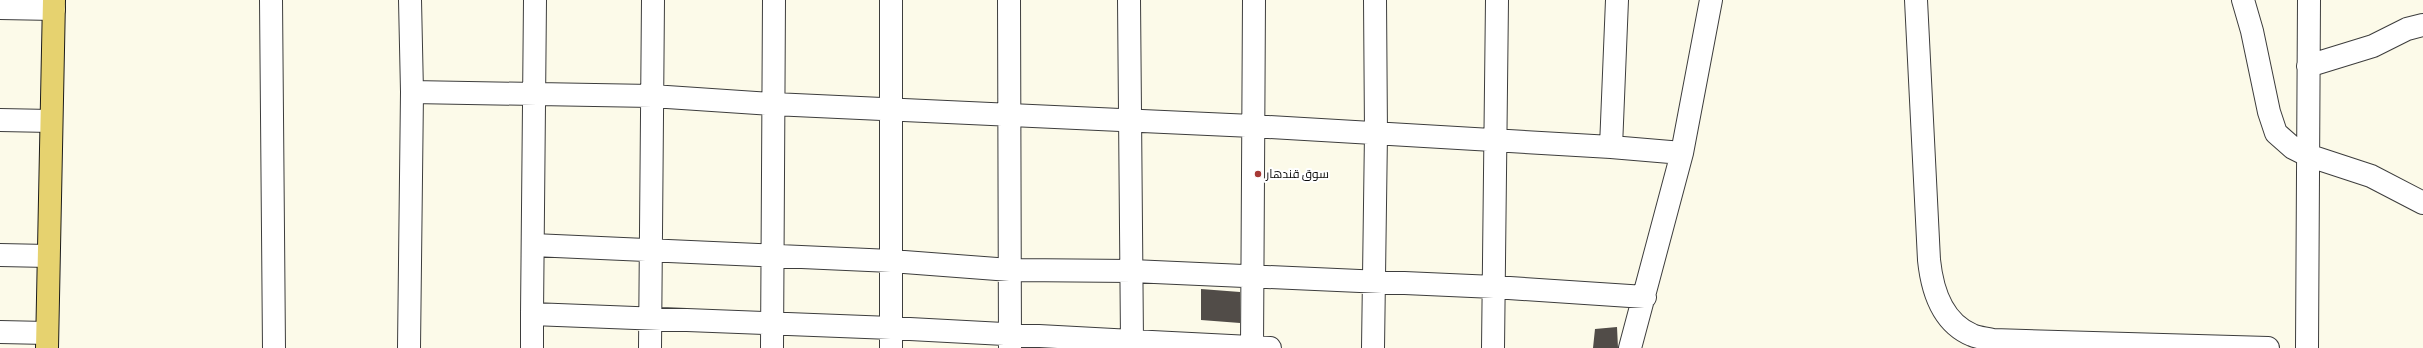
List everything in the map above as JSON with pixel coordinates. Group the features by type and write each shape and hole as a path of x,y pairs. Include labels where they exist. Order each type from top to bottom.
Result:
{"main road":[{"path":"47,341 54,4"}],"street":[{"path":"272,0 274,348"},
{"path":"408,348 412,92 410,0"},
{"path":"532,348 535,0"},
{"path":"650,348 653,0"},
{"path":"772,348 774,0"},
{"path":"891,0 891,338"},
{"path":"1009,0 1011,114 1010,342"},
{"path":"1129,0 1132,345"},
{"path":"532,314 773,323 891,338 1258,348 1252,276 1254,0"},
{"path":"1373,348 1376,134 1375,0"},
{"path":"1493,348 1497,0"},
{"path":"1612,147 1617,0"},
{"path":"1630,348 1645,298 1682,153 1711,0"},
{"path":"1916,0 1929,260 1932,286 1939,304 1953,322 1971,335 1993,340 2268,348"},
{"path":"2243,0 2252,31 2269,112 2276,133 2293,148 2307,155 2371,176 2423,203"},
{"path":"2307,348 2309,0"},
{"path":"0,8 54,4"},
{"path":"2308,66 2373,46 2407,29 2423,25"},
{"path":"412,92 652,96 773,104 1252,126 1612,147 1682,153"},
{"path":"0,120 51,121"},
{"path":"533,245 651,252 891,261 1010,270 1252,276 1374,283 1494,287 1645,298"},
{"path":"0,255 48,256"},
{"path":"0,332 47,341"}],"building":[{"path":"1201,289 1240,292 1240,323 1201,320"},
{"path":"1617,327 1618,348 1593,348 1595,329"}],"place":[{"name":"سوق قندهار","path":"1258,174"}]}
